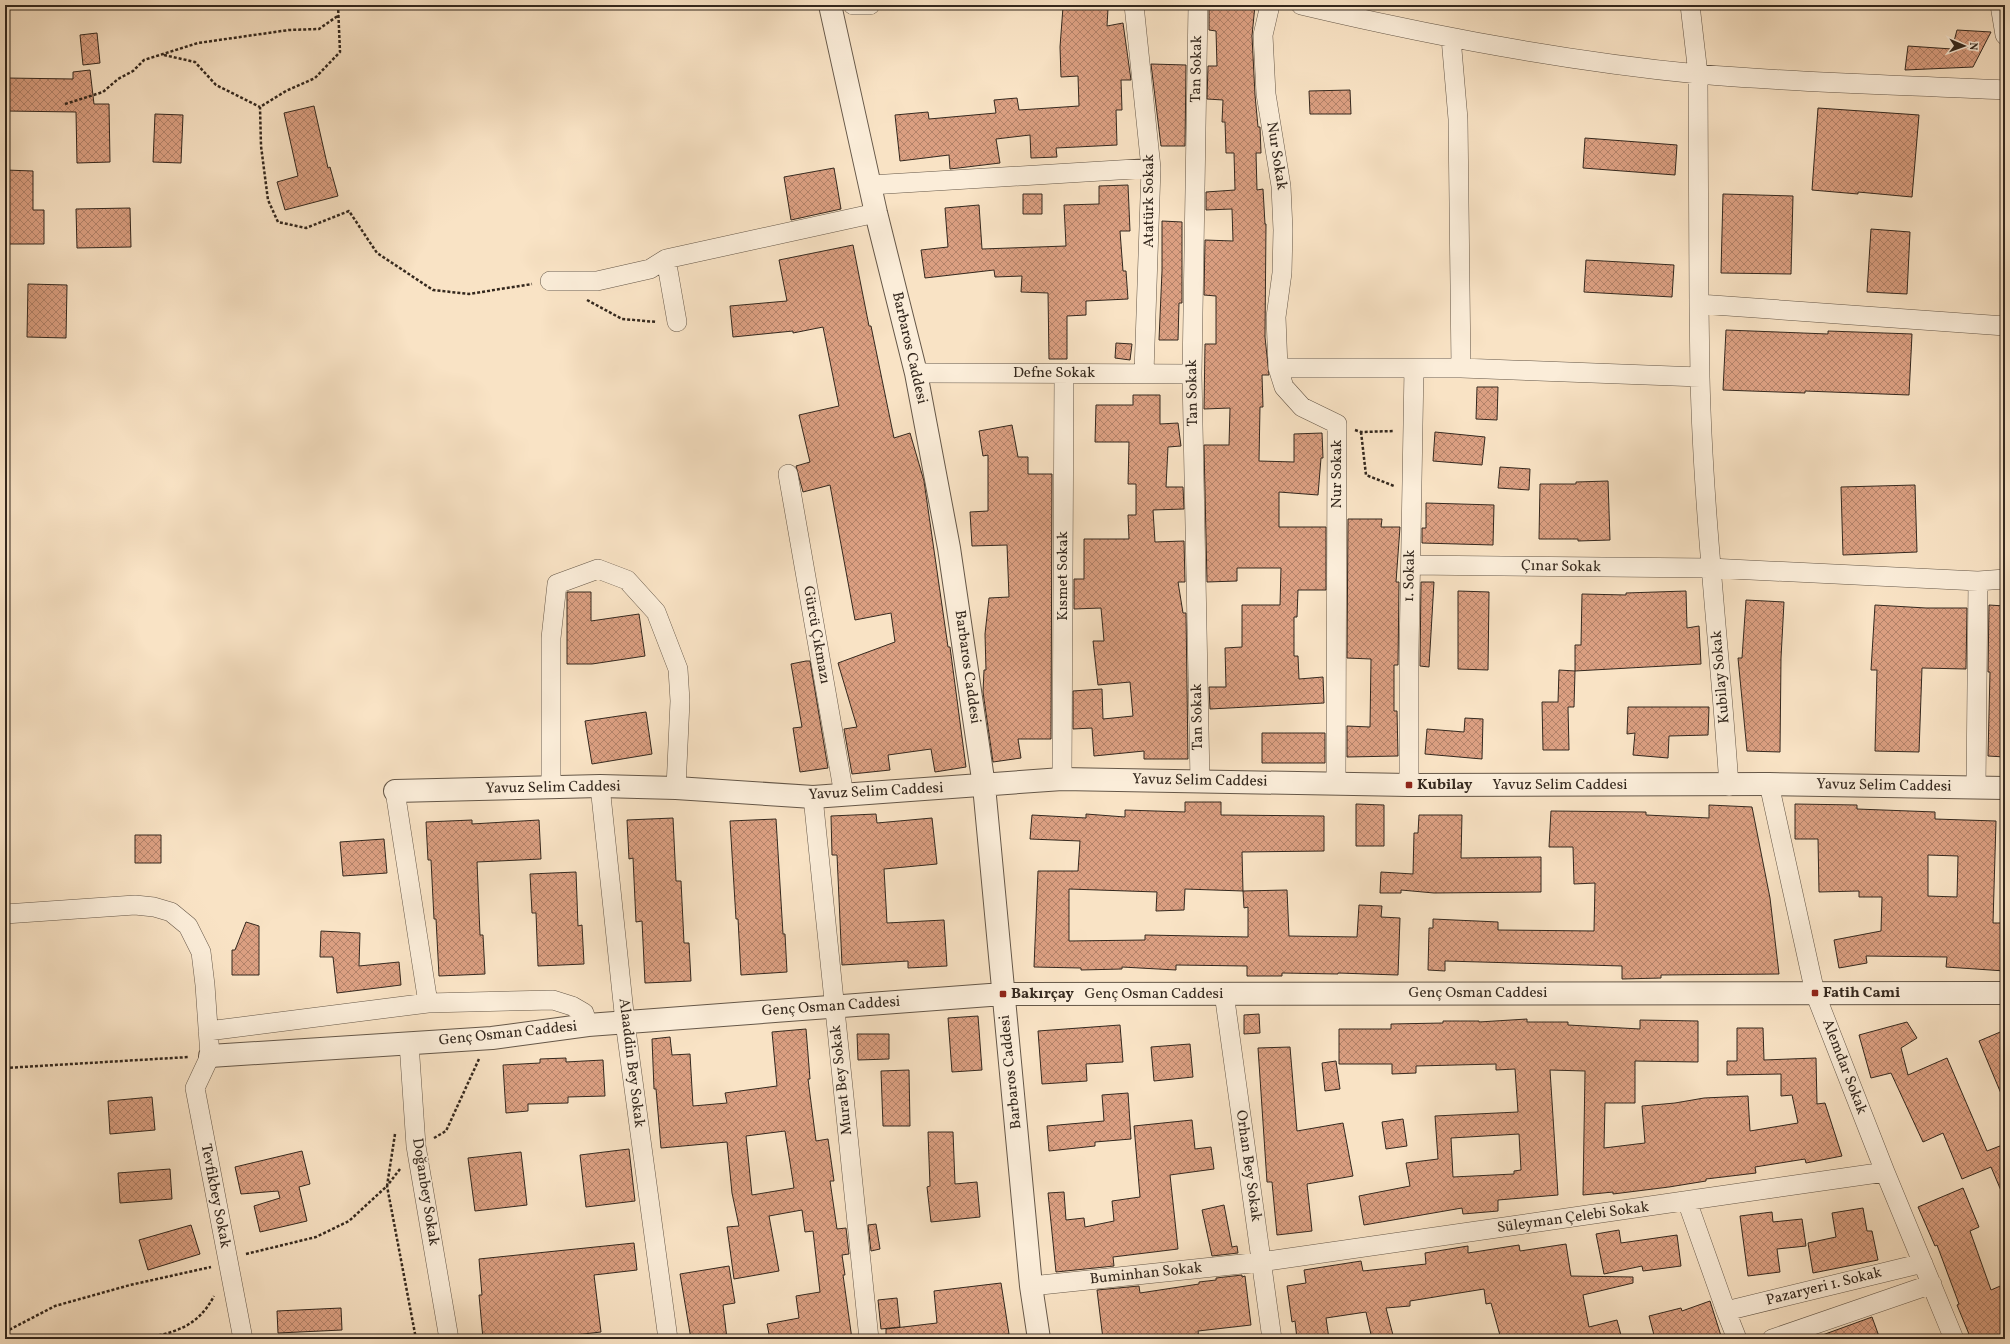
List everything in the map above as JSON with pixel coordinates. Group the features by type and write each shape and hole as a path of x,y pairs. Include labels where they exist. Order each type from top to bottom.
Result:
{"street":[{"name":"Barbaros Caddesi","path":"830,5 876,213 916,373 949,548 984,786 1032,1286 1039,1339"},
{"path":"853,5 870,5"},
{"name":"Atatürk Sokak","path":"1134,5 1152,168 1144,373"},
{"name":"Tan Sokak","path":"1198,5 1192,374 1200,781"},
{"name":"Nur Sokak","path":"1270,5 1263,35 1266,94 1282,186 1283,230 1282,273 1276,317 1278,368 1284,387 1302,406 1337,424 1336,783"},
{"path":"1301,5 1451,38 1542,54 1698,74 2005,90"},
{"name":"Kubilay Sokak","path":"1690,5 1698,74 1701,427 1710,568 1721,667 1729,786"},
{"path":"2000,5 2005,35"},
{"path":"1451,38 1458,119 1461,368"},
{"path":"870,185 1152,168"},
{"path":"550,281 597,281 650,268 666,259 876,213"},
{"path":"666,259 677,322"},
{"path":"1699,304 2005,326"},
{"path":"1278,368 1461,368 1700,377"},
{"name":"1. Sokak","path":"1409,785 1409,653 1414,368"},
{"name":"Defne Sokak","path":"916,373 1192,374"},
{"name":"Kısmet Sokak","path":"1062,779 1064,373"},
{"name":"Gürcü Çıkmazı","path":"788,474 844,795"},
{"name":"Çınar Sokak","path":"1411,565 1710,568 1978,581 2005,579"},
{"path":"551,788 551,638 557,584 598,569 627,580 656,612 678,669 680,701 676,788"},
{"path":"1976,788 1978,581"},
{"name":"Yavuz Selim Caddesi","path":"395,791 600,786 676,788 813,797 984,786 1062,779 1409,785 1729,786 1769,784 2005,788"},
{"name":"Alemdar Sokak","path":"1769,784 1815,993 1885,1172 1954,1339"},
{"name":"Alaaddin Bey Sokak","path":"600,786 625,1022 668,1339"},
{"path":"395,791 428,1003"},
{"name":"Murat Bey Sokak","path":"813,797 869,1339"},
{"path":"5,914 135,905 154,907 171,912 188,926 201,952 210,1056"},
{"name":"Orhan Bey Sokak","path":"1224,993 1272,1339"},
{"name":"Genç Osman Caddesi","path":"210,1056 492,1038 588,1025 1003,994 2005,993"},
{"path":"208,1031 428,1003 553,1000 572,1006 584,1013 588,1025"},
{"name":"Doğanbey Sokak","path":"409,1043 416,1146 449,1339"},
{"name":"Tevfikbey Sokak","path":"210,1056 195,1088 243,1339"},
{"name":"Süleyman Çelebi Sokak","path":"1262,1262 1885,1172"},
{"path":"1687,1201 1726,1311 1738,1339"},
{"name":"Buminhan Sokak","path":"1032,1286 1262,1262"},
{"name":"Pazaryeri 1. Sokak","path":"1726,1311 1923,1262"},
{"path":"1772,1339 1932,1284"}],"path":[{"path":"260,107 286,91 315,78 340,52 338,5"},
{"path":"65,104 103,92 118,79 134,71 144,60 198,43 289,30 319,28 339,15"},
{"path":"163,55 195,62 216,85 260,107"},
{"path":"260,107 262,146 268,200 278,222 306,228 349,211 377,253 433,290 469,294 550,281"},
{"path":"585,298 622,319 677,322"},
{"path":"1337,424 1361,432 1412,430"},
{"path":"1361,432 1366,475 1412,493"},
{"path":"416,1146 446,1131 462,1093 479,1059 492,1038"},
{"path":"5,1068 210,1056"},
{"path":"395,1133 387,1186 416,1339"},
{"path":"5,1332 55,1306 130,1285 201,1270 254,1251 316,1237 349,1221 387,1186"},
{"path":"139,1339 175,1332 195,1322 218,1290"}],"building":[{"path":"1209,5 1255,5 1252,36 1255,95 1258,127 1260,127 1261,153 1256,153 1257,190 1263,189 1266,224 1265,337 1269,375 1262,375 1263,407 1260,407 1259,461 1294,462 1294,434 1322,433 1323,458 1321,458 1318,495 1279,492 1279,527 1326,527 1326,590 1298,590 1297,617 1294,617 1294,656 1298,656 1299,679 1323,677 1324,703 1210,709 1209,687 1226,687 1225,648 1242,647 1242,605 1280,605 1281,568 1237,568 1237,581 1207,582 1204,445 1229,445 1230,408 1204,409 1205,344 1216,344 1216,296 1204,295 1205,240 1233,241 1232,209 1206,210 1206,192 1235,190 1234,153 1226,153 1225,122 1222,122 1223,100 1207,99 1208,66 1217,66 1216,31 1209,30"},
{"path":"1063,7 1108,9 1107,26 1123,23 1131,80 1121,80 1122,110 1116,110 1117,145 1056,148 1057,157 1031,158 1030,135 996,139 1000,163 950,169 949,155 900,161 895,115 928,112 929,119 996,113 994,100 1017,98 1019,110 1079,106 1078,76 1061,77 1060,47"},
{"path":"1957,30 1991,32 1973,67 1905,70 1908,46 1952,49"},
{"path":"97,33 100,63 83,65 80,35"},
{"path":"1151,64 1186,65 1185,146 1161,146"},
{"path":"90,70 94,104 109,104 110,162 77,163 76,112 7,111 7,78 73,79 73,72"},
{"path":"1350,90 1351,114 1310,114 1309,91"},
{"path":"314,106 328,168 330,167 338,196 285,210 277,182 298,176 284,113"},
{"path":"1818,108 1919,115 1912,197 1858,192 1858,194 1812,190"},
{"path":"155,114 183,115 181,163 153,162"},
{"path":"1585,138 1677,145 1675,175 1583,168"},
{"path":"834,168 841,209 791,220 784,177"},
{"path":"5,170 33,171 33,210 44,210 44,244 5,244"},
{"path":"1128,185 1130,231 1120,231 1123,271 1126,271 1128,299 1086,301 1086,315 1067,316 1067,359 1049,359 1048,293 1021,292 1022,276 995,277 994,270 925,278 921,250 948,247 945,208 979,205 982,249 1066,246 1064,205 1099,204 1099,186"},
{"path":"1023,194 1042,194 1042,214 1023,214"},
{"path":"1723,194 1793,196 1791,274 1721,273"},
{"path":"130,208 131,247 77,248 76,209"},
{"path":"1162,221 1182,222 1182,303 1179,303 1178,340 1159,340 1162,271"},
{"path":"1871,229 1910,232 1907,294 1867,292"},
{"path":"853,245 894,438 910,433 924,481 948,647 950,647 966,767 935,772 931,749 888,755 890,770 852,774 844,729 857,727 838,663 895,642 891,613 855,620 830,485 803,492 796,466 810,462 799,415 839,406 823,327 793,333 793,331 733,337 730,306 787,301 779,260"},
{"path":"1586,260 1674,265 1672,297 1584,292"},
{"path":"28,284 67,285 66,338 27,337"},
{"path":"1726,330 1828,334 1828,331 1912,334 1909,395 1805,391 1805,393 1723,390"},
{"path":"1116,343 1132,344 1130,360 1115,358"},
{"path":"1477,387 1498,387 1497,420 1476,419"},
{"path":"1133,395 1160,395 1160,424 1178,423 1181,446 1168,447 1166,487 1183,487 1184,509 1153,510 1155,542 1184,541 1185,582 1178,582 1183,613 1186,613 1188,759 1144,759 1144,751 1094,756 1092,728 1073,729 1073,691 1102,689 1103,719 1133,716 1130,682 1098,685 1093,641 1104,641 1101,608 1074,609 1074,579 1084,579 1084,539 1129,539 1128,515 1136,515 1136,484 1128,484 1129,442 1095,442 1096,405 1133,405"},
{"path":"1012,425 1018,457 1028,457 1028,474 1052,474 1051,739 1018,739 1021,758 993,762 983,692 984,670 986,670 985,634 989,598 1009,597 1007,545 972,546 970,512 988,511 988,455 983,456 979,431"},
{"path":"1435,432 1485,437 1482,465 1433,461"},
{"path":"1500,467 1530,469 1529,490 1498,488"},
{"path":"1608,481 1610,540 1578,541 1578,539 1539,539 1540,484 1576,484 1576,482"},
{"path":"1915,485 1917,552 1843,555 1841,487"},
{"path":"1426,503 1494,505 1493,545 1422,543 1422,528 1426,528"},
{"path":"1348,519 1382,519 1381,527 1400,527 1396,582 1399,582 1398,665 1394,665 1394,711 1397,711 1398,756 1347,757 1347,726 1370,727 1371,659 1347,658"},
{"path":"1421,582 1434,582 1429,667 1420,666"},
{"path":"1458,591 1489,592 1488,670 1458,669"},
{"path":"1686,591 1687,628 1699,626 1701,664 1575,671 1575,645 1581,645 1582,594 1626,595 1626,593"},
{"path":"567,592 591,592 591,621 639,614 645,656 592,664 567,664"},
{"path":"1746,600 1784,602 1781,658 1780,752 1747,751 1738,658 1742,658"},
{"path":"1875,605 1926,608 1967,608 1966,669 1922,668 1919,752 1875,751 1877,670 1871,670"},
{"path":"1989,605 2005,606 2005,757 1988,756 1990,672 1988,672"},
{"path":"810,661 828,768 800,772 793,728 802,727 791,664"},
{"path":"1559,670 1575,671 1574,707 1568,707 1569,750 1543,750 1542,702 1558,702"},
{"path":"1628,707 1709,707 1708,735 1669,736 1668,758 1633,755 1635,733 1627,734"},
{"path":"646,712 652,754 592,764 585,721"},
{"path":"1465,718 1483,719 1482,759 1425,754 1427,729 1464,732"},
{"path":"1262,733 1325,733 1325,763 1262,763"},
{"path":"1185,802 1221,802 1221,815 1324,816 1324,851 1242,852 1243,891 1287,890 1289,936 1357,937 1359,905 1382,906 1381,917 1400,918 1398,975 1282,973 1282,976 1247,976 1247,966 1176,965 1176,970 1122,967 1122,969 1081,970 1081,968 1034,967 1038,871 1078,871 1080,841 1030,839 1032,815 1086,818 1086,814 1125,817 1125,810 1185,812","holes":["1069,889 1157,892 1156,911 1184,910 1185,889 1243,891 1244,908 1248,907 1248,937 1145,935 1145,940 1069,941"]},
{"path":"1356,804 1384,805 1384,846 1356,846"},
{"path":"1795,804 1857,805 1857,809 1935,812 1935,819 1996,821 1993,923 2005,923 2005,971 1946,967 1947,957 1866,956 1867,963 1839,968 1834,940 1881,931 1882,897 1859,897 1859,891 1819,892 1818,839 1795,839","holes":["1928,855 1958,856 1957,897 1928,896"]},
{"path":"1709,805 1752,807 1770,898 1779,974 1661,975 1661,978 1622,979 1622,966 1445,961 1445,971 1428,970 1429,928 1433,928 1433,919 1498,922 1498,930 1594,931 1595,883 1574,884 1573,847 1549,847 1551,811 1646,812 1646,815 1709,818"},
{"path":"876,814 877,823 932,818 937,864 884,869 887,923 944,920 947,966 908,968 908,961 842,965 837,855 832,855 831,816"},
{"path":"1419,815 1462,815 1461,858 1541,857 1541,892 1434,893 1401,890 1401,893 1380,893 1381,872 1413,874 1414,833 1418,833"},
{"path":"673,818 676,881 681,881 684,943 689,943 691,981 645,983 642,921 636,922 633,858 629,859 627,820"},
{"path":"776,819 783,934 785,934 787,972 741,975 730,821"},
{"path":"472,820 472,824 539,820 541,859 477,862 480,935 483,935 485,974 439,976 436,919 434,919 431,860 428,860 426,822"},
{"path":"135,835 161,835 161,863 135,863"},
{"path":"384,839 387,873 343,876 340,842"},
{"path":"576,872 578,926 582,925 584,964 538,966 536,913 532,913 530,874"},
{"path":"246,922 259,926 259,975 232,975 232,950 235,950"},
{"path":"321,931 360,933 359,966 399,962 401,985 337,993 333,957 320,957"},
{"path":"1259,1014 1260,1033 1244,1034 1244,1015"},
{"path":"978,1016 982,1070 952,1072 948,1018"},
{"path":"1527,1019 1527,1022 1568,1022 1568,1025 1640,1029 1640,1020 1698,1021 1698,1062 1635,1061 1635,1103 1605,1103 1604,1148 1645,1143 1642,1106 1675,1103 1704,1098 1748,1096 1750,1131 1798,1123 1792,1095 1781,1096 1781,1074 1727,1075 1727,1061 1737,1061 1737,1028 1763,1028 1764,1060 1816,1058 1817,1104 1825,1103 1842,1156 1806,1163 1805,1159 1755,1167 1756,1173 1706,1179 1706,1181 1669,1187 1613,1194 1613,1192 1583,1195 1585,1071 1550,1070 1558,1195 1498,1200 1498,1211 1463,1214 1462,1208 1364,1225 1359,1196 1410,1186 1406,1163 1438,1159 1435,1116 1518,1112 1515,1069 1496,1070 1496,1064 1416,1066 1416,1073 1392,1074 1392,1064 1339,1064 1339,1029 1391,1029 1391,1024 1443,1023 1443,1021 1479,1022","holes":["1519,1134 1521,1170 1514,1171 1514,1174 1453,1177 1451,1138"]},
{"path":"1907,1022 1917,1038 1901,1048 1908,1075 1947,1058 1987,1151 2005,1144 2005,1200 1991,1167 1962,1179 1943,1133 1923,1142 1891,1073 1871,1078 1859,1035"},
{"path":"1120,1025 1123,1062 1086,1064 1087,1081 1042,1084 1038,1031"},
{"path":"806,1029 810,1079 808,1079 816,1141 828,1139 834,1181 830,1181 837,1229 846,1228 849,1254 842,1255 845,1275 843,1275 852,1339 770,1339 767,1324 799,1318 796,1296 820,1292 813,1231 805,1232 802,1210 769,1216 779,1271 734,1279 727,1227 739,1226 732,1193 727,1142 661,1148 656,1089 654,1089 652,1039 670,1037 672,1055 690,1054 693,1106 727,1103 725,1093 777,1086 772,1032","holes":["785,1131 794,1188 752,1195 746,1136"]},
{"path":"2005,1030 2005,1103 1979,1041"},
{"path":"857,1034 889,1034 889,1059 858,1060"},
{"path":"1190,1044 1193,1077 1154,1081 1151,1047"},
{"path":"1290,1047 1297,1131 1343,1123 1353,1176 1307,1184 1312,1231 1277,1235 1272,1182 1267,1182 1258,1048"},
{"path":"566,1058 566,1062 603,1060 605,1096 568,1097 568,1103 528,1104 528,1111 506,1113 503,1065 540,1063 540,1059"},
{"path":"1336,1061 1340,1089 1325,1091 1322,1063"},
{"path":"909,1070 910,1126 883,1126 881,1071"},
{"path":"1128,1093 1131,1139 1095,1142 1095,1146 1049,1151 1047,1126 1104,1121 1102,1095"},
{"path":"152,1097 155,1130 110,1134 108,1101"},
{"path":"1403,1119 1407,1146 1386,1149 1382,1122"},
{"path":"1192,1120 1195,1149 1211,1147 1214,1169 1170,1175 1178,1249 1113,1257 1114,1266 1056,1272 1048,1193 1064,1192 1066,1220 1084,1218 1085,1227 1114,1221 1112,1201 1140,1197 1134,1126"},
{"path":"928,1132 953,1132 955,1184 977,1182 980,1217 931,1222 927,1187 930,1186"},
{"path":"629,1149 635,1201 586,1207 580,1155"},
{"path":"302,1151 310,1184 299,1187 307,1221 260,1232 254,1206 280,1198 278,1191 241,1194 235,1167"},
{"path":"521,1152 527,1205 475,1211 468,1158"},
{"path":"170,1169 172,1199 120,1203 118,1173"},
{"path":"1963,1188 1979,1227 1970,1231 1991,1290 2005,1284 2005,1339 1971,1339 1957,1305 1959,1304 1937,1245 1935,1246 1918,1207"},
{"path":"1224,1205 1232,1247 1237,1246 1238,1253 1212,1256 1202,1210"},
{"path":"1863,1208 1867,1231 1872,1231 1878,1260 1813,1273 1808,1243 1836,1237 1832,1213"},
{"path":"1772,1212 1773,1222 1802,1219 1806,1246 1777,1249 1780,1272 1748,1276 1740,1216"},
{"path":"876,1224 880,1249 871,1251 868,1225"},
{"path":"191,1225 200,1254 148,1270 139,1240"},
{"path":"1619,1230 1621,1243 1677,1235 1681,1266 1643,1271 1642,1266 1604,1274 1596,1234"},
{"path":"634,1243 637,1270 594,1275 601,1332 540,1339 528,1339 528,1335 483,1339 479,1295 482,1295 479,1259"},
{"path":"1566,1244 1571,1276 1633,1277 1633,1283 1583,1295 1589,1327 1617,1320 1622,1339 1501,1339 1491,1303 1486,1304 1484,1289 1410,1301 1410,1306 1386,1308 1394,1339 1372,1339 1366,1312 1326,1318 1329,1339 1297,1339 1295,1321 1292,1322 1287,1286 1306,1283 1304,1270 1361,1261 1363,1271 1426,1264 1425,1253 1468,1246 1468,1253 1519,1245 1520,1251"},
{"path":"729,1266 735,1303 723,1305 727,1339 691,1339 680,1274"},
{"path":"1242,1275 1242,1277 1245,1276 1251,1325 1198,1331 1199,1339 1103,1339 1097,1290 1139,1286 1140,1293 1199,1284 1199,1282 1216,1280 1216,1278"},
{"path":"1001,1283 1009,1334 973,1339 886,1339 886,1329 937,1323 934,1291"},
{"path":"897,1298 900,1327 881,1329 878,1300"},
{"path":"1710,1301 1722,1339 1655,1339 1649,1316 1681,1308 1682,1311"},
{"path":"341,1308 342,1330 278,1333 277,1311"},
{"path":"1872,1317 1880,1339 1817,1339 1817,1337"}],"place":[{"name":"Kubilay","path":"1409,785"},
{"name":"Fatih Cami","path":"1815,993"},
{"name":"Bakırçay","path":"1003,994"}]}
